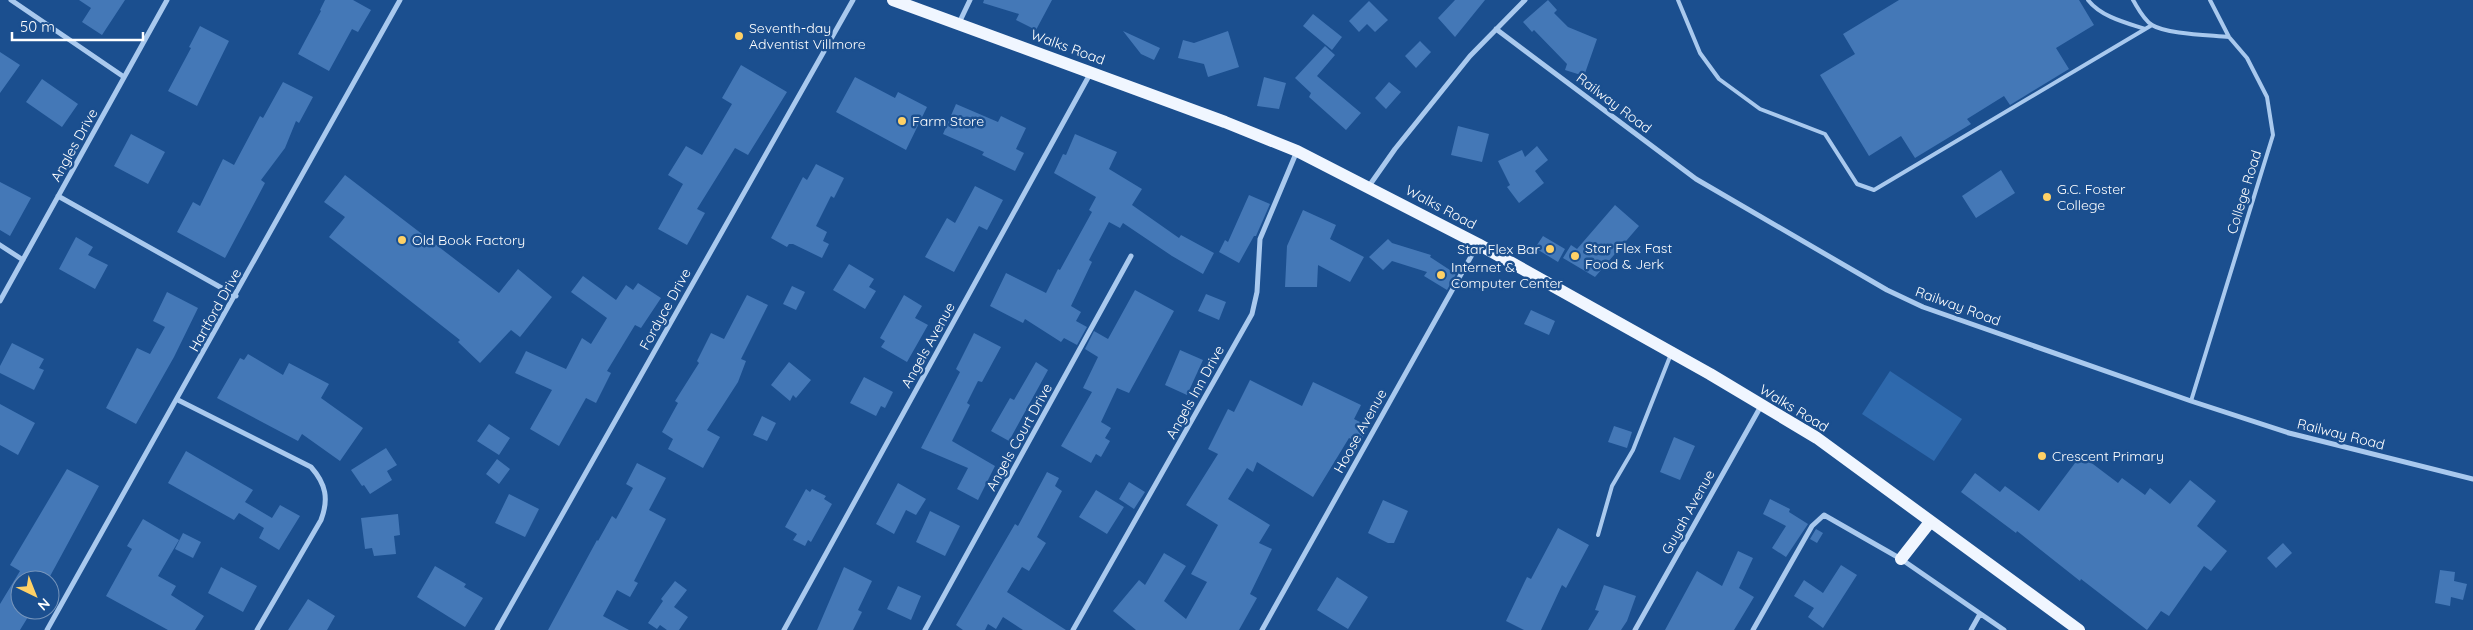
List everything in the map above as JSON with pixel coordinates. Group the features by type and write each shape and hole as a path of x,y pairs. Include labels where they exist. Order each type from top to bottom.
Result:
{"main road":[{"name":"Walks Road","path":"893,0 1091,72 1297,151 1369,186 1478,244 1671,352 1817,438 2079,630"},
{"path":"1901,559 1930,522"}],"street":[{"path":"11,0 124,77"},
{"name":"Angles Drive","path":"0,301 167,0"},
{"name":"Hartford Drive","path":"47,630 178,400 400,0"},
{"name":"Fordyce Drive","path":"497,630 853,0"},
{"path":"959,23 970,0"},
{"path":"1369,186 1395,148 1470,56 1524,0"},
{"name":"Railway Road","path":"1496,29 1696,179 1887,290 1923,307 2191,401 2290,433 2473,480"},
{"name":"Angels Avenue","path":"784,630 1091,72"},
{"name":"Angels Inn Drive","path":"1073,630 1252,314 1257,292 1260,240 1297,151"},
{"path":"58,196 236,296"},
{"name":"Hoose Avenue","path":"1262,630 1478,244"},
{"path":"0,245 22,260"},
{"name":"Angels Court Drive","path":"926,630 1132,256"},
{"path":"178,400 311,467 321,478 326,492 326,506 321,520 257,630"},
{"name":"Guyah Avenue","path":"1635,630 1761,406"},
{"path":"1753,630 1812,526 1824,515 1901,559 2004,630"},
{"path":"1971,630 1980,614"}],"lane":[{"path":"1678,0 1700,53 1719,79 1760,109 1824,134 1857,184 1874,190 2152,25"},
{"path":"2088,0 2093,6 2121,21 2146,29"},
{"path":"2133,0 2140,13 2152,25 2175,32 2229,36"},
{"name":"College Road","path":"2191,401 2273,134 2267,97 2247,58 2229,36 2210,0"},
{"path":"1598,535 1612,486 1633,450 1671,352"}],"shaded area":[{"path":"1890,371 1962,419 1934,461 1862,414"}],"building":[{"path":"79,0 125,0 102,35 82,22 91,8"},
{"path":"325,0 353,0 371,10 358,32 352,29 329,71 298,54"},
{"path":"984,0 1052,0 1036,30 1016,20 1019,14 983,3"},
{"path":"1455,0 1485,0 1455,37 1438,18"},
{"path":"1548,0 1557,10 1554,13 1568,27 1597,39 1584,76 1565,70 1567,64 1534,30 1532,32 1523,22"},
{"path":"1899,0 2079,0 2094,25 2056,48 2069,69 2010,105 2004,96 1967,119 1971,124 1915,158 1901,136 1869,156 1820,75 1855,54 1843,34"},
{"path":"1369,1 1388,20 1375,32 1367,24 1359,32 1349,21"},
{"path":"1313,14 1342,37 1332,50 1303,26"},
{"path":"200,26 229,41 197,106 168,91 191,48 189,47"},
{"path":"1123,31 1160,48 1154,60 1141,54"},
{"path":"1228,31 1239,67 1208,77 1204,64 1178,58 1183,40 1194,43"},
{"path":"1420,41 1431,52 1416,68 1405,56"},
{"path":"1325,46 1335,55 1317,76 1361,113 1346,130 1309,97 1311,93 1295,78"},
{"path":"0,52 20,65 0,93"},
{"path":"741,65 787,92 748,155 735,148 697,209 705,213 687,245 658,229 683,184 668,175 686,146 702,155 732,104 722,98"},
{"path":"855,77 895,98 898,92 927,107 906,150 836,112"},
{"path":"1264,77 1286,83 1279,109 1257,106"},
{"path":"42,79 78,104 62,127 26,102"},
{"path":"283,82 313,97 299,123 296,121 285,148 261,180 265,183 225,258 177,232 193,202 200,206 223,159 234,165 260,116 263,118"},
{"path":"1389,82 1401,92 1386,109 1375,98"},
{"path":"956,104 998,122 1001,116 1026,128 1016,149 1024,153 1015,171 982,155 984,152 943,134"},
{"path":"1458,126 1489,134 1482,162 1451,155"},
{"path":"131,134 165,152 148,184 114,166"},
{"path":"1075,134 1117,152 1109,169 1142,189 1132,205 1179,238 1181,235 1214,253 1203,274 1123,223 1120,228 1109,222 1089,260 1092,262 1071,306 1081,312 1076,321 1087,327 1077,345 1064,338 1061,342 1025,319 1023,323 990,306 1006,273 1046,293 1092,212 1089,210 1096,197 1054,173 1063,154 1066,155"},
{"path":"1537,146 1548,160 1535,171 1544,183 1519,203 1507,187 1510,185 1498,161 1522,150 1525,157"},
{"path":"816,164 844,178 834,198 831,196 816,226 827,232 823,241 829,244 822,258 793,244 789,244 787,247 771,238 803,177 807,180"},
{"path":"2001,170 2015,193 1976,218 1962,196"},
{"path":"345,175 499,293 518,269 552,297 520,337 511,330 480,363 458,342 460,340 329,237 345,217 324,202"},
{"path":"0,182 31,198 10,236 0,230"},
{"path":"975,186 1003,200 987,230 979,226 954,272 925,257 947,218 955,223"},
{"path":"1249,195 1270,204 1256,236 1254,236 1239,263 1219,252 1225,240 1228,242"},
{"path":"1615,205 1639,226 1595,277 1563,258 1571,245 1577,249"},
{"path":"1303,210 1336,225 1330,239 1364,257 1350,282 1318,265 1317,287 1285,287 1287,246"},
{"name":"Star Flex Bar","path":"1543,236 1565,249 1558,262 1535,248"},
{"path":"76,237 93,247 88,255 108,265 95,289 59,269"},
{"path":"1388,239 1392,243 1431,255 1430,257 1456,274 1447,290 1424,276 1427,272 1392,261 1383,270 1369,257"},
{"path":"849,264 874,279 869,287 876,291 865,309 833,290"},
{"path":"583,276 616,300 626,285 633,290 638,283 661,298 641,328 635,325 607,371 611,373 596,403 586,398 559,446 530,429 552,390 515,373 526,351 566,369 582,338 591,344 607,318 571,292"},
{"path":"792,286 805,292 796,310 783,304"},
{"path":"1135,290 1174,311 1129,393 1117,388 1101,422 1111,428 1105,438 1110,441 1101,457 1096,454 1091,463 1061,446 1092,392 1083,388 1098,357 1085,349 1094,331 1108,339"},
{"path":"167,292 198,308 174,357 136,424 106,408 137,348 150,354 165,327 153,321"},
{"path":"1206,294 1226,302 1219,320 1198,311"},
{"path":"747,295 768,305 741,359 746,361 738,382 707,430 720,437 703,468 668,449 673,439 662,432 678,403 675,401 699,363 697,361 711,333 724,339"},
{"path":"904,295 922,306 915,318 928,325 907,362 881,347 885,341 880,338"},
{"path":"1531,310 1555,321 1549,335 1524,324"},
{"path":"974,333 1001,347 982,382 978,381 967,403 970,405 952,441 995,466 978,500 957,489 968,468 921,448 960,372 956,369"},
{"path":"12,343 44,359 39,368 44,370 34,390 0,373 0,366"},
{"path":"1180,350 1203,360 1187,395 1165,385"},
{"path":"248,354 283,375 289,363 329,384 321,398 363,428 340,461 302,434 298,441 217,398 240,358 244,360"},
{"path":"789,362 811,380 796,398 793,395 790,401 771,385"},
{"path":"1036,362 1048,370 1009,441 991,431 1010,398 1014,400"},
{"path":"864,377 893,392 885,408 881,406 876,416 850,403"},
{"path":"1250,380 1302,406 1313,382 1361,405 1354,419 1368,426 1360,443 1349,438 1313,497 1257,462 1253,472 1247,468 1228,499 1270,525 1259,543 1272,549 1250,594 1257,598 1239,630 1136,630 1113,611 1139,580 1145,585 1164,553 1186,566 1164,601 1186,619 1207,582 1191,574 1218,525 1186,505 1218,454 1208,449 1228,409 1234,412"},
{"path":"0,404 35,423 18,455 0,445"},
{"path":"762,416 776,423 767,441 753,435"},
{"path":"489,424 510,438 499,455 477,441"},
{"path":"1614,426 1632,432 1627,448 1608,442"},
{"path":"1674,437 1695,446 1680,480 1660,472"},
{"path":"386,448 397,465 387,471 392,480 370,494 351,470"},
{"path":"186,451 253,490 245,502 272,518 280,505 300,516 279,550 259,538 264,528 239,513 234,520 168,483"},
{"path":"2081,455 2118,483 2122,478 2145,495 2150,488 2170,504 2190,480 2216,501 2197,526 2227,551 2211,571 2204,566 2169,616 2161,611 2147,630 2081,579 2080,581 2017,531 2016,533 1961,492 1975,473 2000,492 2005,486 2039,511"},
{"path":"497,459 510,469 499,484 486,474"},
{"path":"637,463 666,478 649,510 666,519 634,581 638,583 630,597 617,590 603,616 629,630 548,630 597,540 612,516 616,519 633,488 626,484"},
{"path":"67,469 99,486 53,570 18,570 10,565"},
{"path":"1047,472 1059,478 1055,486 1062,491 1037,537 1046,543 1029,571 1022,567 1007,592 1066,630 1023,630 1003,617 996,629 988,624 985,630 963,630 956,625 1015,524 1018,526"},
{"path":"1129,482 1145,492 1134,509 1119,499"},
{"path":"898,483 926,499 916,515 906,510 894,534 876,524"},
{"path":"806,489 810,492 812,489 826,496 824,499 832,504 811,542 808,540 805,546 793,540 797,534 785,527"},
{"path":"1096,490 1124,507 1107,534 1079,517"},
{"path":"509,494 539,509 525,537 495,523"},
{"path":"1770,499 1790,509 1789,512 1808,524 1786,557 1772,548 1786,526 1763,514"},
{"path":"1383,500 1408,511 1394,543 1388,543 1368,533"},
{"path":"930,511 960,526 945,556 916,542"},
{"path":"398,514 400,535 394,536 396,554 374,556 372,548 365,549 361,518"},
{"path":"143,519 179,540 158,576 176,586 171,595 204,616 195,630 168,630 106,596 132,549 127,546"},
{"path":"1558,528 1589,545 1566,588 1562,585 1541,630 1524,630 1506,621 1527,577 1531,579"},
{"path":"1816,529 1823,533 1817,543 1810,539"},
{"path":"183,533 201,542 193,558 175,549"},
{"path":"2283,543 2292,553 2276,568 2267,558"},
{"path":"1738,551 1753,558 1739,588 1754,597 1734,630 1665,630 1697,571 1722,586"},
{"path":"1841,565 1857,575 1823,628 1808,617 1814,608 1794,596 1804,580 1823,593"},
{"path":"435,566 466,584 464,587 483,598 465,627 417,597"},
{"path":"221,567 257,586 243,612 208,593"},
{"path":"844,567 872,581 858,610 862,612 853,630 817,630"},
{"path":"2440,570 2455,572 2454,581 2467,584 2463,600 2451,597 2450,606 2435,603"},
{"path":"1337,577 1368,597 1348,629 1317,610"},
{"path":"675,581 687,590 674,607 688,617 679,630 667,630 660,625 657,629 648,623 663,601 661,599"},
{"path":"1604,585 1636,596 1627,621 1621,630 1588,630 1599,611 1595,610"},
{"path":"898,586 921,596 911,620 887,609"},
{"path":"10,588 10,620 26,620 20,630 0,630 0,604"},
{"path":"308,599 335,616 327,630 288,630"}],"place":[{"name":"Seventh-day Adventist Villmore","path":"739,36"},
{"name":"Farm Store","path":"902,121"},
{"name":"G.C. Foster College","path":"2047,197"},
{"name":"Old Book Factory","path":"402,240"},
{"name":"Star Flex Bar","path":"1550,249"},
{"name":"Star Flex Fast Food & Jerk","path":"1575,256"},
{"name":"Internet & Computer Center","path":"1441,275"},
{"name":"Crescent Primary","path":"2042,456"}]}
